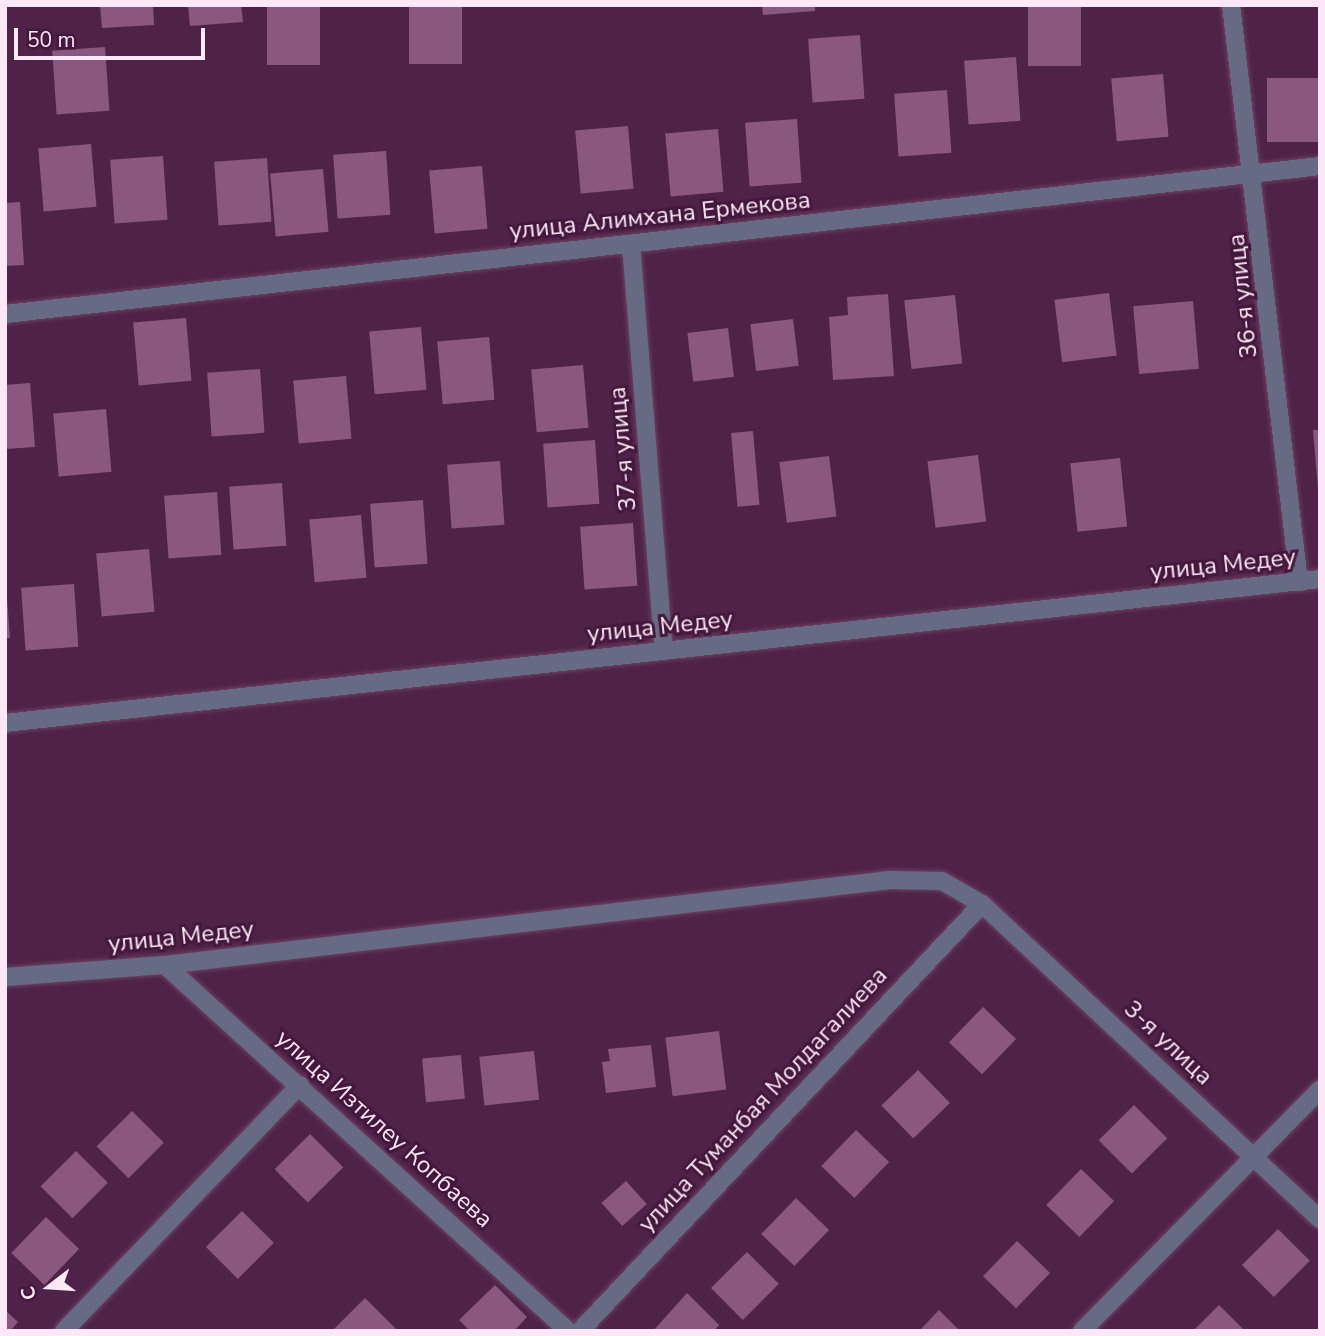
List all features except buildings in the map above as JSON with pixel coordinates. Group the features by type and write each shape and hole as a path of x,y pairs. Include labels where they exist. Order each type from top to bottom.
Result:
{"street":[{"name":"36-я улица","path":"1231,5 1254,173 1299,582"},
{"name":"улица Алимхана Ермекова","path":"5,314 1320,166"},
{"name":"37-я улица","path":"631,244 664,651"},
{"name":"улица Медеу","path":"5,723 1320,579"},
{"name":"улица Медеу","path":"5,977 166,965 890,880 942,881 982,904"},
{"name":"3-я улица","path":"982,904 1320,1219"},
{"name":"улица Туманбая Молдагалиева","path":"580,1331 982,904"},
{"name":"улица Изтилеу Копбаева","path":"166,965 568,1331"},
{"path":"65,1331 300,1085"},
{"path":"1082,1331 1251,1154 1320,1090"}]}
